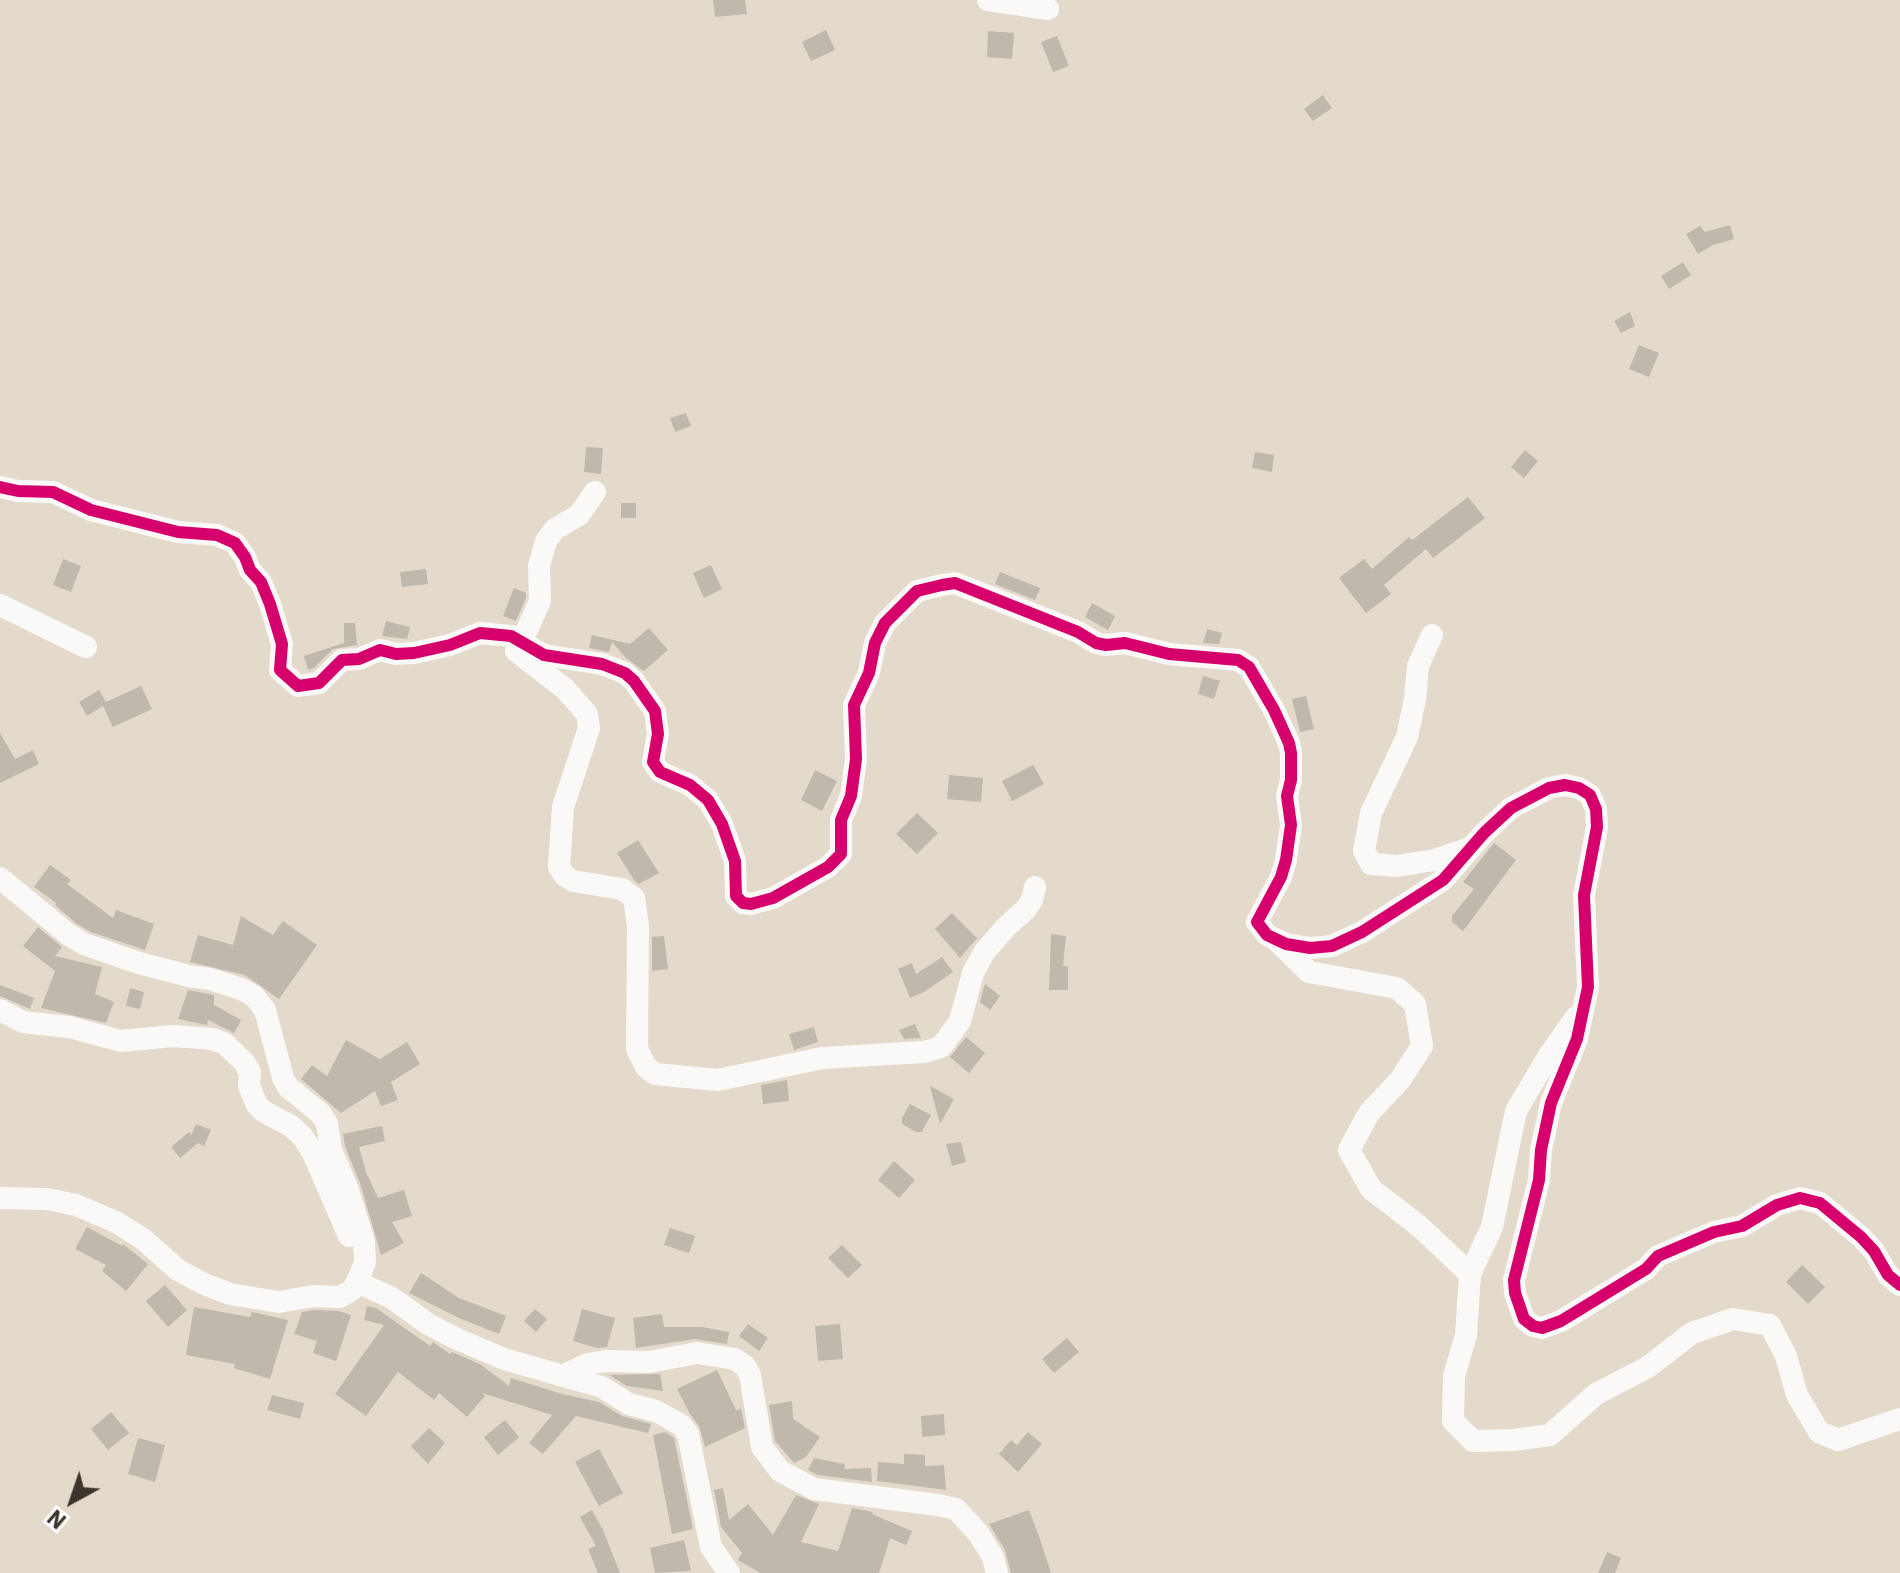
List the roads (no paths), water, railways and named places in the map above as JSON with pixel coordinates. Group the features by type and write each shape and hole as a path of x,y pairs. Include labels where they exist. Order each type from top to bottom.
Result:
{"street":[{"path":"988,0 1048,9"},
{"path":"0,487 53,492 102,513 178,532 217,535 231,541 239,547 250,570 261,582 282,644 280,670 298,686 319,683 342,660 359,659 380,650 404,654 450,645 470,636 488,633 520,640 544,655 613,667 634,681 655,711 658,734 653,762 660,772 690,785 708,800 722,824 735,861 736,896 743,903 773,898 828,867 841,854 841,820 851,796 856,759 855,698 869,673 875,643 885,623 917,591 955,583 1078,632 1096,643 1125,643 1169,654 1238,660 1249,667 1261,685 1285,733 1291,753 1291,780 1287,796 1291,825 1286,860 1281,877 1257,922 1309,972 1397,988 1415,1004 1422,1046 1400,1080 1369,1113 1349,1150 1371,1189 1419,1226 1470,1274"},
{"path":"520,640 540,601 539,566 546,541 555,529 579,515 595,492"},
{"path":"0,605 86,647"},
{"path":"488,633 510,646 565,689 587,714 589,728 563,807 559,867 573,881 622,889 634,898 638,926 637,1049 646,1067 655,1074 718,1080 822,1058 924,1052 941,1047 960,1021 973,973 985,951 1025,910 1032,900 1035,887"},
{"path":"1432,635 1418,666 1407,737 1371,813 1364,851 1371,864 1396,866 1435,860 1470,848"},
{"path":"1277,940 1310,948 1341,942 1362,932 1443,880 1511,808 1549,788 1565,785 1579,788 1590,795 1596,809 1597,827 1584,895 1584,949 1588,969 1586,1003 1577,1039 1551,1103 1541,1150 1539,1180 1514,1280 1524,1319 1542,1328 1561,1321 1646,1269 1658,1256 1714,1232 1742,1226 1777,1205 1800,1198 1820,1203 1861,1237 1874,1251 1888,1275 1900,1285"},
{"path":"0,878 84,944 139,963 210,979 254,996 265,1010 288,1087 321,1114 327,1124 331,1150 362,1233 365,1262 352,1290 340,1297 313,1296 279,1302 230,1294 178,1270 143,1239 116,1222 76,1205 47,1199 0,1198"},
{"path":"1586,1003 1548,1057 1516,1111 1492,1227 1470,1274 1466,1335 1454,1376 1453,1421 1473,1441 1550,1435 1596,1394 1648,1367 1692,1333 1733,1319 1770,1325 1786,1356 1797,1395 1819,1432 1838,1440 1900,1419"},
{"path":"0,1010 23,1022 69,1027 121,1041 173,1036 213,1039 225,1044 250,1072 249,1086 257,1105 291,1126 313,1153 359,1277 428,1324 455,1338 504,1359 602,1387 629,1404 670,1417 681,1425 688,1434 711,1547 729,1573"},
{"path":"562,1376 588,1364 606,1361 649,1362 697,1353 735,1359 745,1366 750,1375 762,1447 780,1471 814,1489 956,1509 978,1533 993,1557 997,1573"}]}
